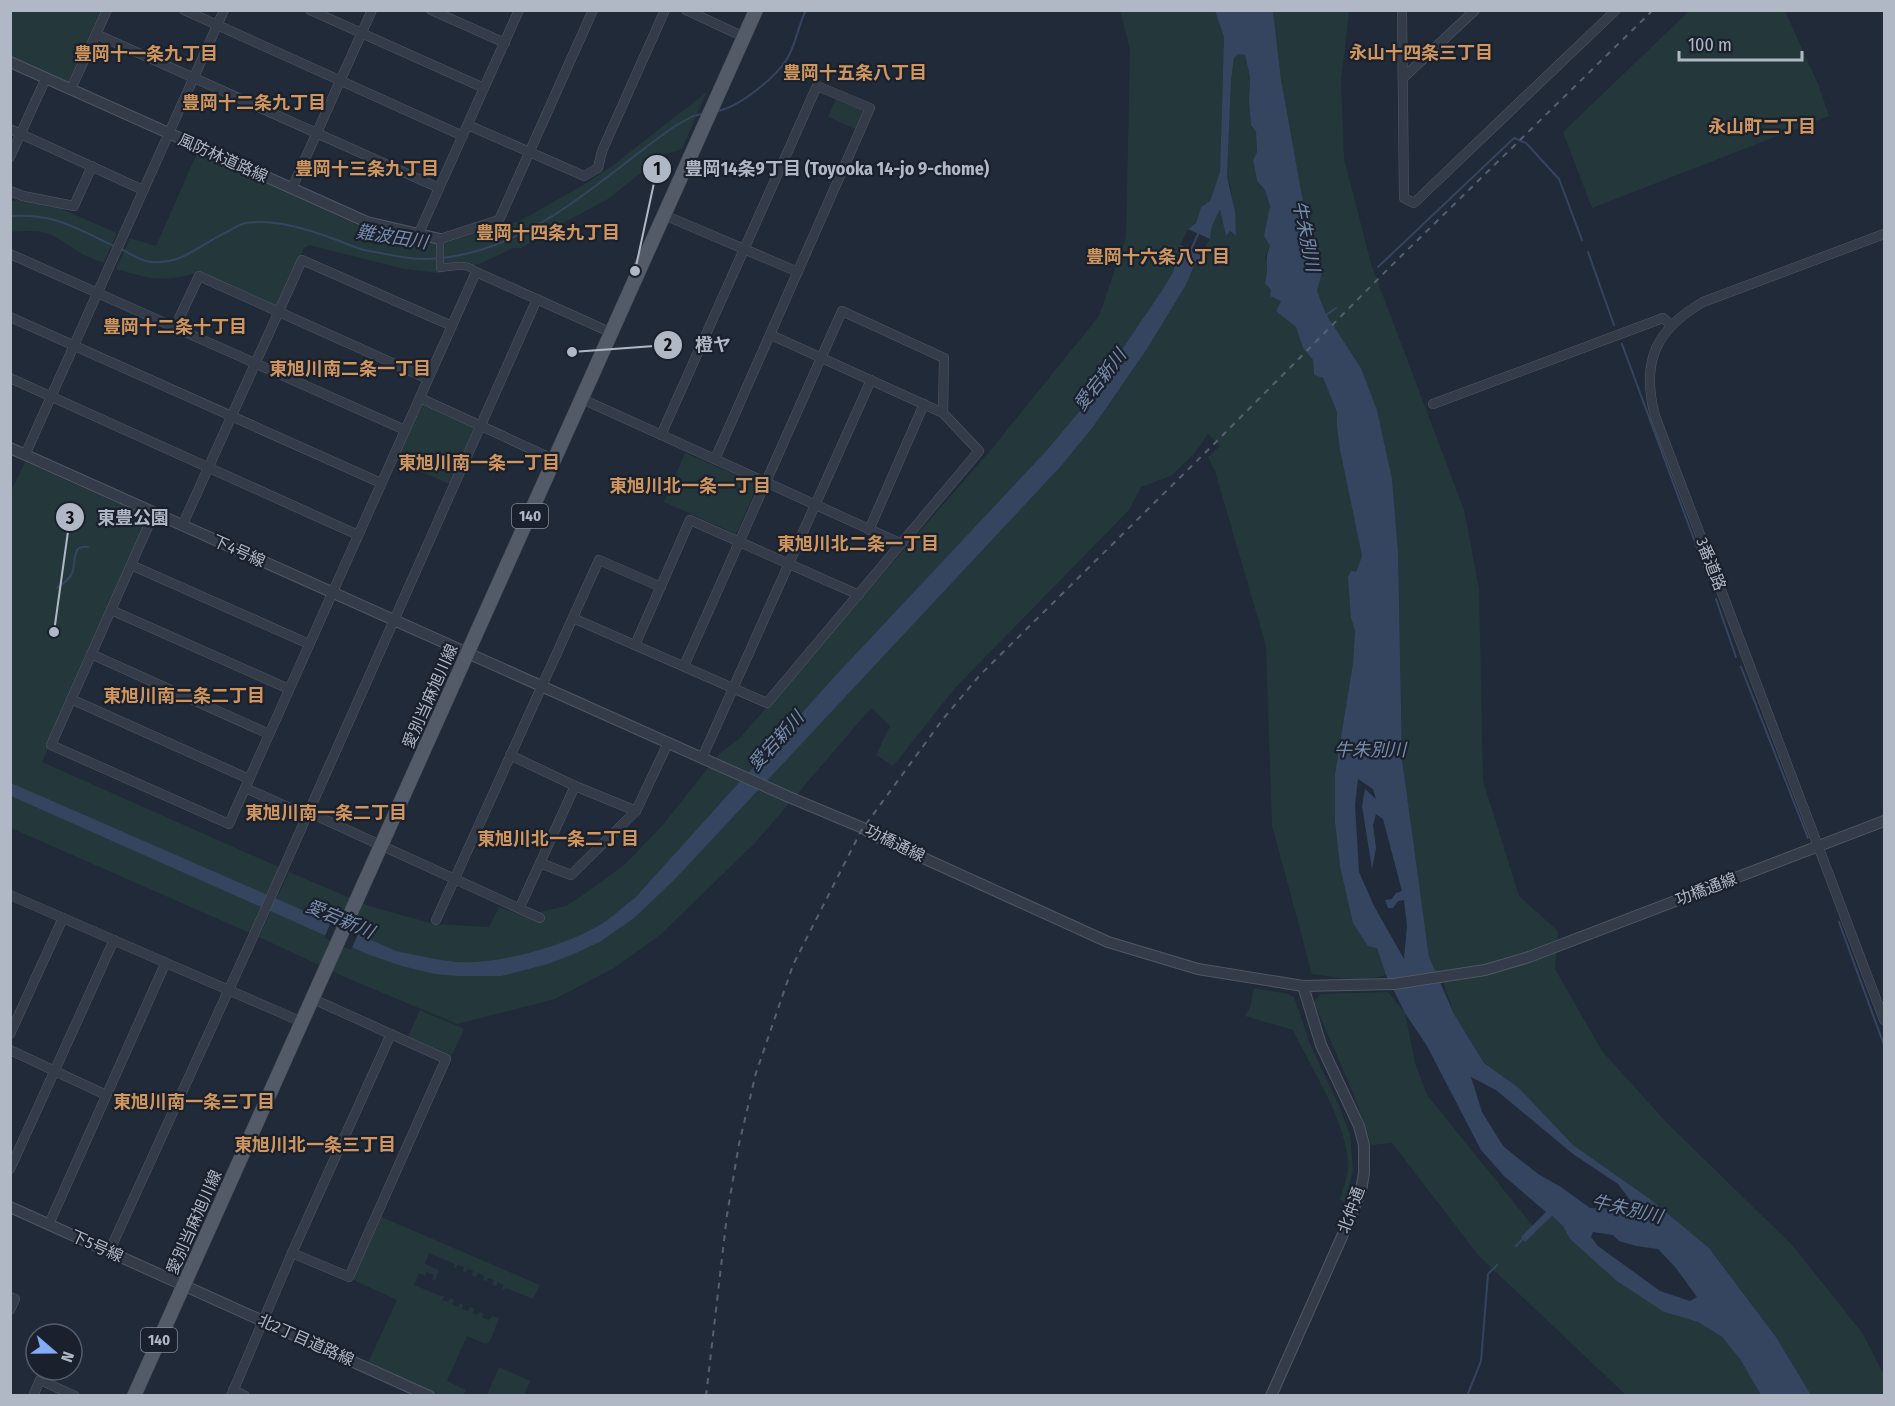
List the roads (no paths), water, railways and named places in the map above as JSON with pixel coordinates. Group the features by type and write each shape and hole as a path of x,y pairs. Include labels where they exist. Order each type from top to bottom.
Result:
{"main road":[{"name":"愛別当麻旭川線","path":"134,1395 332,959 756,10"}],"street":[{"path":"71,89 107,10"},
{"path":"184,10 463,136"},
{"path":"25,455 224,10"},
{"path":"309,10 484,88"},
{"path":"292,188 372,10"},
{"path":"431,10 504,43"},
{"path":"418,235 519,10"},
{"path":"593,10 499,220 440,243 440,268 464,265 472,268 476,272 612,333"},
{"path":"468,124 584,176 598,168 602,151 664,10"},
{"path":"686,10 744,37"},
{"path":"1402,10 1404,198 1414,203 1616,10"},
{"path":"1403,78 1475,10"},
{"path":"96,34 439,189"},
{"name":"風防林道路線","path":"10,62 367,222 440,243"},
{"path":"10,157 46,78"},
{"path":"661,435 817,86 870,108 715,459"},
{"path":"10,129 143,190"},
{"path":"10,191 23,196 74,206 92,166"},
{"path":"664,215 798,272"},
{"name":"3番道路","path":"1884,234 1703,302 1671,325 1659,343 1652,361 1649,379 1650,397 1655,416 1884,1020"},
{"path":"10,254 405,430"},
{"path":"182,526 302,260 452,326"},
{"path":"154,513 51,745 229,824 476,272"},
{"path":"174,327 199,276 428,379"},
{"path":"109,1252 257,928 537,299"},
{"path":"684,666 842,311 944,358 944,413"},
{"path":"10,317 381,483"},
{"path":"1433,404 1664,318 1671,325"},
{"path":"573,618 767,703 979,451 944,413 771,335"},
{"path":"10,378 358,535"},
{"path":"702,758 871,380"},
{"path":"420,398 555,460"},
{"path":"582,399 902,544"},
{"path":"869,530 924,404"},
{"name":"下4号線","path":"10,448 468,654"},
{"path":"635,645 690,520 859,595"},
{"path":"436,920 599,560 661,587"},
{"path":"131,565 309,644"},
{"path":"111,610 289,689"},
{"path":"91,654 269,734"},
{"name":"功橋通線","path":"468,654 863,828 875,836 1108,942 1198,969 1302,986 1394,984 1485,970 1529,957 1884,821"},
{"path":"71,699 307,814 520,907 540,918"},
{"path":"540,863 571,875 636,811 668,743"},
{"path":"510,755 575,786 636,811"},
{"path":"520,907 575,786"},
{"path":"10,895 302,1022"},
{"path":"10,1034 63,918"},
{"path":"10,1169 114,940"},
{"path":"48,1224 165,964"},
{"name":"北仲通","path":"1271,1395 1348,1223 1361,1191 1364,1173 1364,1145 1359,1126 1321,1045 1302,986"},
{"path":"292,1252 349,1276 446,1059 313,999"},
{"path":"244,1395 232,1393 292,1252 391,1034"},
{"path":"10,1050 106,1095"},
{"name":"下5号線","path":"10,1207 184,1285"},
{"name":"北2丁目道路線","path":"184,1285 429,1395"},
{"path":"10,1297 15,1299 10,1310"},
{"path":"33,1395 40,1380 75,1395"}],"water":[{"name":"牛朱別川","path":"1215,11 1273,11 1281,79 1307,224 1323,269 1317,291 1326,314 1361,368 1377,410 1392,479 1398,551 1402,759 1429,957 1454,1014 1484,1063 1519,1088 1573,1145 1650,1199 1709,1248 1776,1337 1811,1395 1761,1395 1740,1359 1722,1337 1698,1322 1664,1312 1617,1281 1570,1239 1563,1226 1552,1216 1525,1242 1521,1237 1546,1212 1504,1176 1481,1150 1427,1046 1405,1013 1386,975 1377,948 1368,946 1353,923 1340,866 1335,822 1335,774 1353,663 1355,631 1351,618 1348,577 1351,571 1356,572 1362,556 1340,450 1337,412 1323,378 1314,375 1313,360 1303,348 1296,327 1276,311 1281,301 1270,296 1271,290 1265,283 1270,246 1264,236 1270,206 1265,190 1257,181 1253,160 1257,152 1256,132 1251,125 1250,77 1245,55 1238,54 1234,58 1231,81 1227,176 1235,212 1236,236 1230,231 1226,236 1220,209 1212,226 1210,239 1188,229 1196,223 1201,207 1210,201 1220,172 1224,37","holes":["1358,779 1373,789 1376,799 1365,789 1362,806 1372,869 1376,848 1373,825 1376,814 1383,819 1402,891 1396,893 1392,899 1385,900 1388,908 1393,908 1398,901 1404,900 1407,926 1404,959 1374,906 1359,872 1355,805","1471,1077 1496,1090 1573,1154 1618,1184 1637,1209 1590,1208 1538,1174 1503,1146 1482,1112","1593,1232 1613,1235 1619,1241 1658,1249 1676,1268 1697,1297 1690,1301 1660,1291 1598,1246 1591,1237"]},
{"path":"1180,245 1202,256 1147,349 1093,427 1062,465 675,879 634,918 601,941 576,953 548,964 501,976 435,974 402,966 367,954 11,796 11,783 396,951 456,962 492,960 534,952 591,930 635,898 836,675 1047,450 1083,407 1163,289 1173,272"}],"waterway":[{"name":"難波田川","path":"717,111 726,109 745,98 781,67 790,53 806,10"},
{"name":"難波田川","path":"121,249 146,261 169,261 188,254 246,223 268,222 313,232 365,250 405,258 427,259 463,255 529,230 589,191 675,126 693,116 702,114"},
{"path":"1378,267 1514,138 1526,143 1559,179 1582,240"},
{"name":"難波田川","path":"10,216 53,220 77,228 116,247"},
{"name":"愛宕新川","path":"1190,252 1199,232"},
{"path":"1588,252 1614,325"},
{"path":"1326,315 1336,308"},
{"path":"1622,344 1709,580"},
{"path":"57,588 71,575 76,551 82,547 88,547"},
{"path":"1716,599 1736,657"},
{"path":"1741,667 1808,838"},
{"path":"1839,922 1884,1045"},
{"path":"1516,1246 1525,1237"},
{"path":"1467,1396 1481,1361 1488,1274 1497,1265"}],"railway":[{"path":"706,1396 727,1215 739,1144 756,1073 793,965 861,831 943,719 980,675 1389,268 1653,10"}],"place":[{"name":"豊岡14条9丁目 (Toyooka 14-jo 9-chome)","path":"635,271"},
{"name":"橙ヤ","path":"572,352"},
{"name":"東豊公園","path":"54,632"}],"district":[{"name":"永山十四条三丁目","path":"1421,53"},
{"name":"豊岡十一条九丁目","path":"146,54"},
{"name":"豊岡十五条八丁目","path":"855,73"},
{"name":"豊岡十二条九丁目","path":"254,103"},
{"name":"永山町二丁目","path":"1762,127"},
{"name":"豊岡十三条九丁目","path":"367,169"},
{"name":"豊岡十四条九丁目","path":"548,233"},
{"name":"豊岡十六条八丁目","path":"1158,257"},
{"name":"豊岡十二条十丁目","path":"175,327"},
{"name":"東旭川南二条一丁目","path":"350,369"},
{"name":"東旭川南一条一丁目","path":"479,463"},
{"name":"東旭川北一条一丁目","path":"690,486"},
{"name":"東旭川北二条一丁目","path":"858,544"},
{"name":"東旭川南二条二丁目","path":"184,696"},
{"name":"東旭川南一条二丁目","path":"326,813"},
{"name":"東旭川北一条二丁目","path":"558,839"},
{"name":"東旭川南一条三丁目","path":"194,1102"},
{"name":"東旭川北一条三丁目","path":"315,1145"}]}
